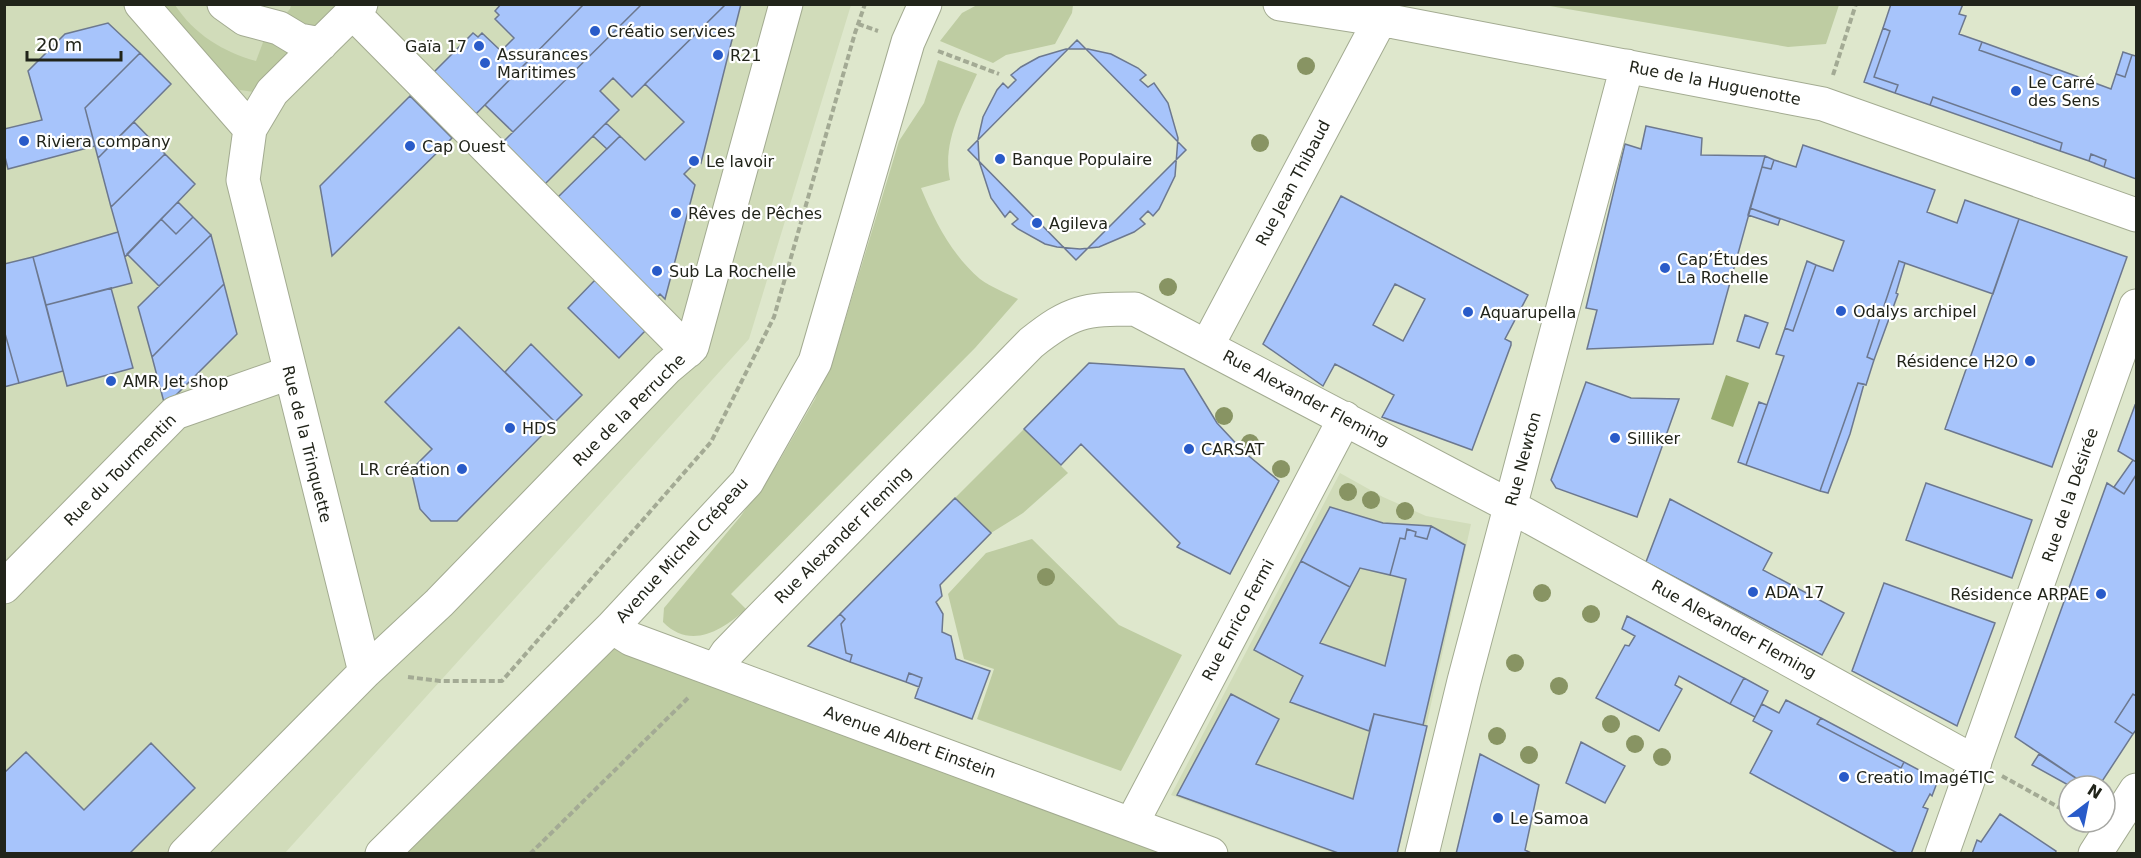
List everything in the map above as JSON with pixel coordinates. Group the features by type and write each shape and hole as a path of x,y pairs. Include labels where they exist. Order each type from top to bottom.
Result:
{"street":[{"path":"141,4 250,129"},
{"path":"224,4 245,19 279,28 299,40 321,44"},
{"name":"Rue de la Perruche","path":"365,672 439,603 667,368 692,347 786,4"},
{"name":"Avenue Michel Crépeau","path":"382,854 612,627 747,482 814,362 908,42 925,4"},
{"name":"Rue de la Huguenotte","path":"1280,4 1380,20 1823,104 2136,215"},
{"path":"357,8 688,351"},
{"name":"Rue de la Trinquette","path":"357,8 272,92 250,129 243,180 289,373 365,672"},
{"name":"Rue Jean Thibaud","path":"1207,346 1380,20"},
{"name":"Rue Newton","path":"1422,854 1464,681 1627,66"},
{"name":"Rue de la Désirée","path":"1942,854 2136,306"},
{"name":"Rue Alexander Fleming","path":"716,670 727,653 766,612 1031,343 1059,320 1094,309 1135,309 1345,417 1975,762"},
{"name":"Rue du Tourmentin","path":"4,587 175,413 289,373"},
{"name":"Rue Enrico Fermi","path":"1132,823 1345,417"},
{"name":"Avenue Albert Einstein","path":"612,627 631,639 1211,854"},
{"path":"185,854 365,672"},
{"path":"2095,854 2136,790"}],"path":[{"path":"365,672 440,681 502,681 711,442 774,317 865,4"},
{"path":"1823,104 1856,4"},
{"path":"858,24 881,32"},
{"path":"934,50 999,74"},
{"path":"530,854 716,670"},
{"path":"1975,762 2057,806"}],"shaded area":[{"path":"5,5 851,5 749,339 285,853 5,854"},
{"path":"155,5 175,5 191,25 210,40 232,53 256,61 265,37 291,5 347,5 254,92 240,90 225,78"},
{"path":"977,5 1073,5 1072,13 1055,44 1006,55 993,63 940,41 962,13"},
{"path":"1544,5 1839,5 1826,44 1788,47"},
{"path":"938,60 977,74 951,139 948,166 950,180 921,188 938,225 970,270 980,279 1018,299 975,348 731,594 746,609 716,630 695,636 684,635 663,622 664,608 740,517 778,463 815,399 838,344 899,141 924,103"},
{"path":"1726,375 1749,383 1733,427 1711,419"},
{"path":"1024,429 1068,473 1023,513 991,533 955,498"},
{"path":"1340,473 1383,497 1426,516 1471,524 1398,853 1334,853 1171,795"},
{"path":"1032,539 1119,625 1182,655 1121,771 977,719 994,669 964,659 948,594 986,553"},
{"path":"612,627 1211,854 382,854"}],"building":[{"name":"Assurances Maritimes","path":"501,4 584,4 473,117 431,75 473,33 478,37 482,33 501,51 514,38 495,19 499,15 495,11"},
{"path":"584,4 642,4 513,132 485,105"},
{"path":"642,4 726,4 632,97 613,78 600,91 619,110 543,186 501,144"},
{"path":"726,4 741,4 701,163 698,160 684,174 695,185 665,299 660,294 656,298 556,199 620,136 645,160 684,122 645,84"},
{"name":"Le Carré des Sens","path":"1891,4 1963,4 1959,14 1966,16 1959,34 1982,42 1979,50 2081,86 2084,79 2111,89 2116,74 2125,77 2132,55 2136,56 2136,179 2104,167 2106,160 2091,154 2089,161 2060,151 2062,143 1933,97 1930,105 1895,93 1898,85 1874,77 1890,31 1883,28"},
{"path":"108,23 140,53 85,108 95,146 8,169 4,153 4,129 42,120 28,71 65,34"},
{"path":"1883,28 1890,31 1874,77 1898,85 1895,93 1864,82"},
{"path":"1077,40 1186,150 1076,260 968,150"},
{"path":"1982,42 2084,79 2081,86 1979,50"},
{"path":"1066,49 1088,49 1111,54 1138,68 1146,75 1140,80 1148,87 1154,83 1168,103 1178,138 1175,176 1159,209 1153,216 1148,211 1140,219 1145,224 1134,232 1099,247 1080,249 1057,247 1045,244 1018,229 1012,224 1018,219 1010,211 1005,217 991,198 979,161 978,139 983,117 997,90 1003,83 1008,88 1016,80 1011,75 1021,67 1039,57"},
{"path":"2123,52 2132,55 2125,77 2116,74"},
{"path":"140,53 171,84 98,158 85,108"},
{"path":"410,96 452,138 332,256 320,186"},
{"path":"1933,97 2062,143 2060,151 1930,105"},
{"path":"134,122 165,154 111,207 98,158"},
{"path":"606,123 620,136 607,149 593,136"},
{"name":"Cap’Études La Rochelle","path":"1646,126 1702,138 1701,155 1765,156 1713,344 1587,349 1597,310 1586,308 1625,144 1641,149"},
{"name":"Odalys archipel","path":"1803,145 1935,190 1927,212 1957,223 1965,200 2019,219 1993,294 1899,261 1867,357 1874,360 1866,385 1858,383 1820,491 1746,465 1784,356 1776,354 1785,328 1793,331 1816,265 1833,271 1844,241 1750,208 1762,167 1771,169 1774,160 1796,167"},
{"path":"165,154 195,184 125,257 111,207"},
{"path":"2091,154 2106,160 2104,167 2089,161"},
{"path":"1765,156 1774,160 1771,169 1762,167"},
{"name":"Aquarupella","path":"1341,196 1528,295 1505,339 1511,342 1511,345 1472,450 1382,417 1394,395 1335,364 1323,386 1263,344","holes":["1395,284 1425,299 1403,341 1373,325"]},
{"path":"178,202 193,217 176,234 161,219"},
{"path":"1750,208 1780,219 1778,225 1748,215"},
{"path":"193,217 211,235 159,286 127,254 161,219 176,234"},
{"name":"Résidence H2O","path":"2019,219 2127,257 2052,467 1945,429"},
{"path":"118,232 132,283 46,305 33,257"},
{"path":"211,235 224,284 152,357 138,307"},
{"path":"33,257 63,371 19,383 4,330 4,264"},
{"path":"1807,261 1816,265 1793,331 1785,328"},
{"path":"1899,261 1905,263 1896,293 1898,294 1874,360 1867,357"},
{"path":"595,280 645,331 619,358 568,308"},
{"path":"224,284 237,334 165,406 152,357"},
{"path":"111,288 133,368 67,386 46,305"},
{"path":"1745,315 1768,323 1759,348 1737,341"},
{"path":"459,327 555,422 457,521 431,521 420,509 411,470 432,449 385,402"},
{"path":"4,330 19,383 4,387"},
{"path":"531,344 582,395 555,422 505,372"},
{"path":"1089,363 1184,369 1217,423 1244,452 1279,481 1230,574 1177,547 1180,543 1081,444 1061,465 1024,429"},
{"name":"Silliker","path":"1586,382 1631,398 1679,399 1637,517 1556,488 1551,480"},
{"path":"1858,383 1864,384 1850,434 1828,493 1820,491"},
{"path":"1759,402 1767,405 1746,465 1738,462"},
{"path":"2136,406 2136,462 2118,451"},
{"path":"2133,460 2136,462 2136,475 2124,494 2114,487"},
{"name":"Résidence ARPAE","path":"2136,475 2136,696 2133,694 2115,722 2133,734 2107,774 2070,774 2015,737 2107,483 2124,494"},
{"path":"1926,483 2032,520 2012,578 1906,540"},
{"path":"955,498 991,533 940,585 942,596 936,602 943,614 942,632 951,636 956,659 990,671 972,719 915,698 922,678 909,673 906,682 850,662 852,655 846,653 841,624 845,619 840,614"},
{"name":"ADA 17","path":"1670,499 1772,553 1763,570 1844,613 1822,655 1646,562"},
{"path":"1330,507 1383,523 1431,526 1427,539 1415,536 1416,532 1407,529 1405,539 1400,538 1390,575 1360,568 1350,587 1301,561"},
{"path":"1431,526 1465,545 1423,725 1374,714 1369,731 1290,702 1303,676 1254,650 1301,561 1350,587 1320,643 1385,666 1406,579 1390,575 1400,538 1405,539 1407,529 1416,532 1415,536 1427,539"},
{"path":"1884,583 1995,623 1957,726 1852,671"},
{"path":"840,614 845,619 841,624 846,653 852,655 850,662 808,646"},
{"path":"1627,616 1744,678 1730,704 1679,676 1675,685 1682,689 1659,731 1596,698 1625,645 1629,646 1635,636 1622,629"},
{"path":"909,673 922,678 919,687 906,682"},
{"path":"1744,678 1768,691 1755,717 1730,704"},
{"path":"1231,694 1279,719 1256,764 1353,799 1374,714 1427,726 1397,854 1341,854 1177,795"},
{"path":"2133,694 2136,696 2136,730 2133,734 2115,722"},
{"name":"Creatio ImagéTIC","path":"1786,700 1821,718 1817,724 1901,768 1904,762 1938,780 1932,796 1930,794 1923,807 1928,809 1911,854 1899,854 1750,773 1772,731 1753,721 1762,704 1779,713"},
{"path":"1821,718 1904,762 1901,768 1817,724"},
{"path":"1581,742 1625,766 1605,803 1566,783"},
{"path":"151,743 195,788 129,854 4,854 4,773 26,752 84,810"},
{"name":"Le Samoa","path":"1480,754 1539,785 1525,850 1533,854 1456,854"},
{"path":"2039,754 2070,774 2057,774 2057,779 2032,765"},
{"path":"2000,814 2056,851 2055,854 1972,854 1977,840 1981,842"}],"place":[{"name":"Créatio services","path":"595,31"},
{"name":"Gaïa 17","path":"479,46"},
{"name":"R21","path":"718,55"},
{"name":"Assurances Maritimes","path":"485,63"},
{"name":"Le Carré des Sens","path":"2016,91"},
{"name":"Riviera company","path":"24,141"},
{"name":"Cap Ouest","path":"410,146"},
{"name":"Banque Populaire","path":"1000,159"},
{"name":"Le lavoir","path":"694,161"},
{"name":"Rêves de Pêches","path":"676,213"},
{"name":"Agileva","path":"1037,223"},
{"name":"Cap’Études La Rochelle","path":"1665,268"},
{"name":"Sub La Rochelle","path":"657,271"},
{"name":"Odalys archipel","path":"1841,311"},
{"name":"Aquarupella","path":"1468,312"},
{"name":"Résidence H2O","path":"2030,361"},
{"name":"AMR Jet shop","path":"111,381"},
{"name":"HDS","path":"510,428"},
{"name":"Silliker","path":"1615,438"},
{"name":"CARSAT","path":"1189,449"},
{"name":"LR création","path":"462,469"},
{"name":"ADA 17","path":"1753,592"},
{"name":"Résidence ARPAE","path":"2101,594"},
{"name":"Creatio ImagéTIC","path":"1844,777"},
{"name":"Le Samoa","path":"1498,818"}]}
